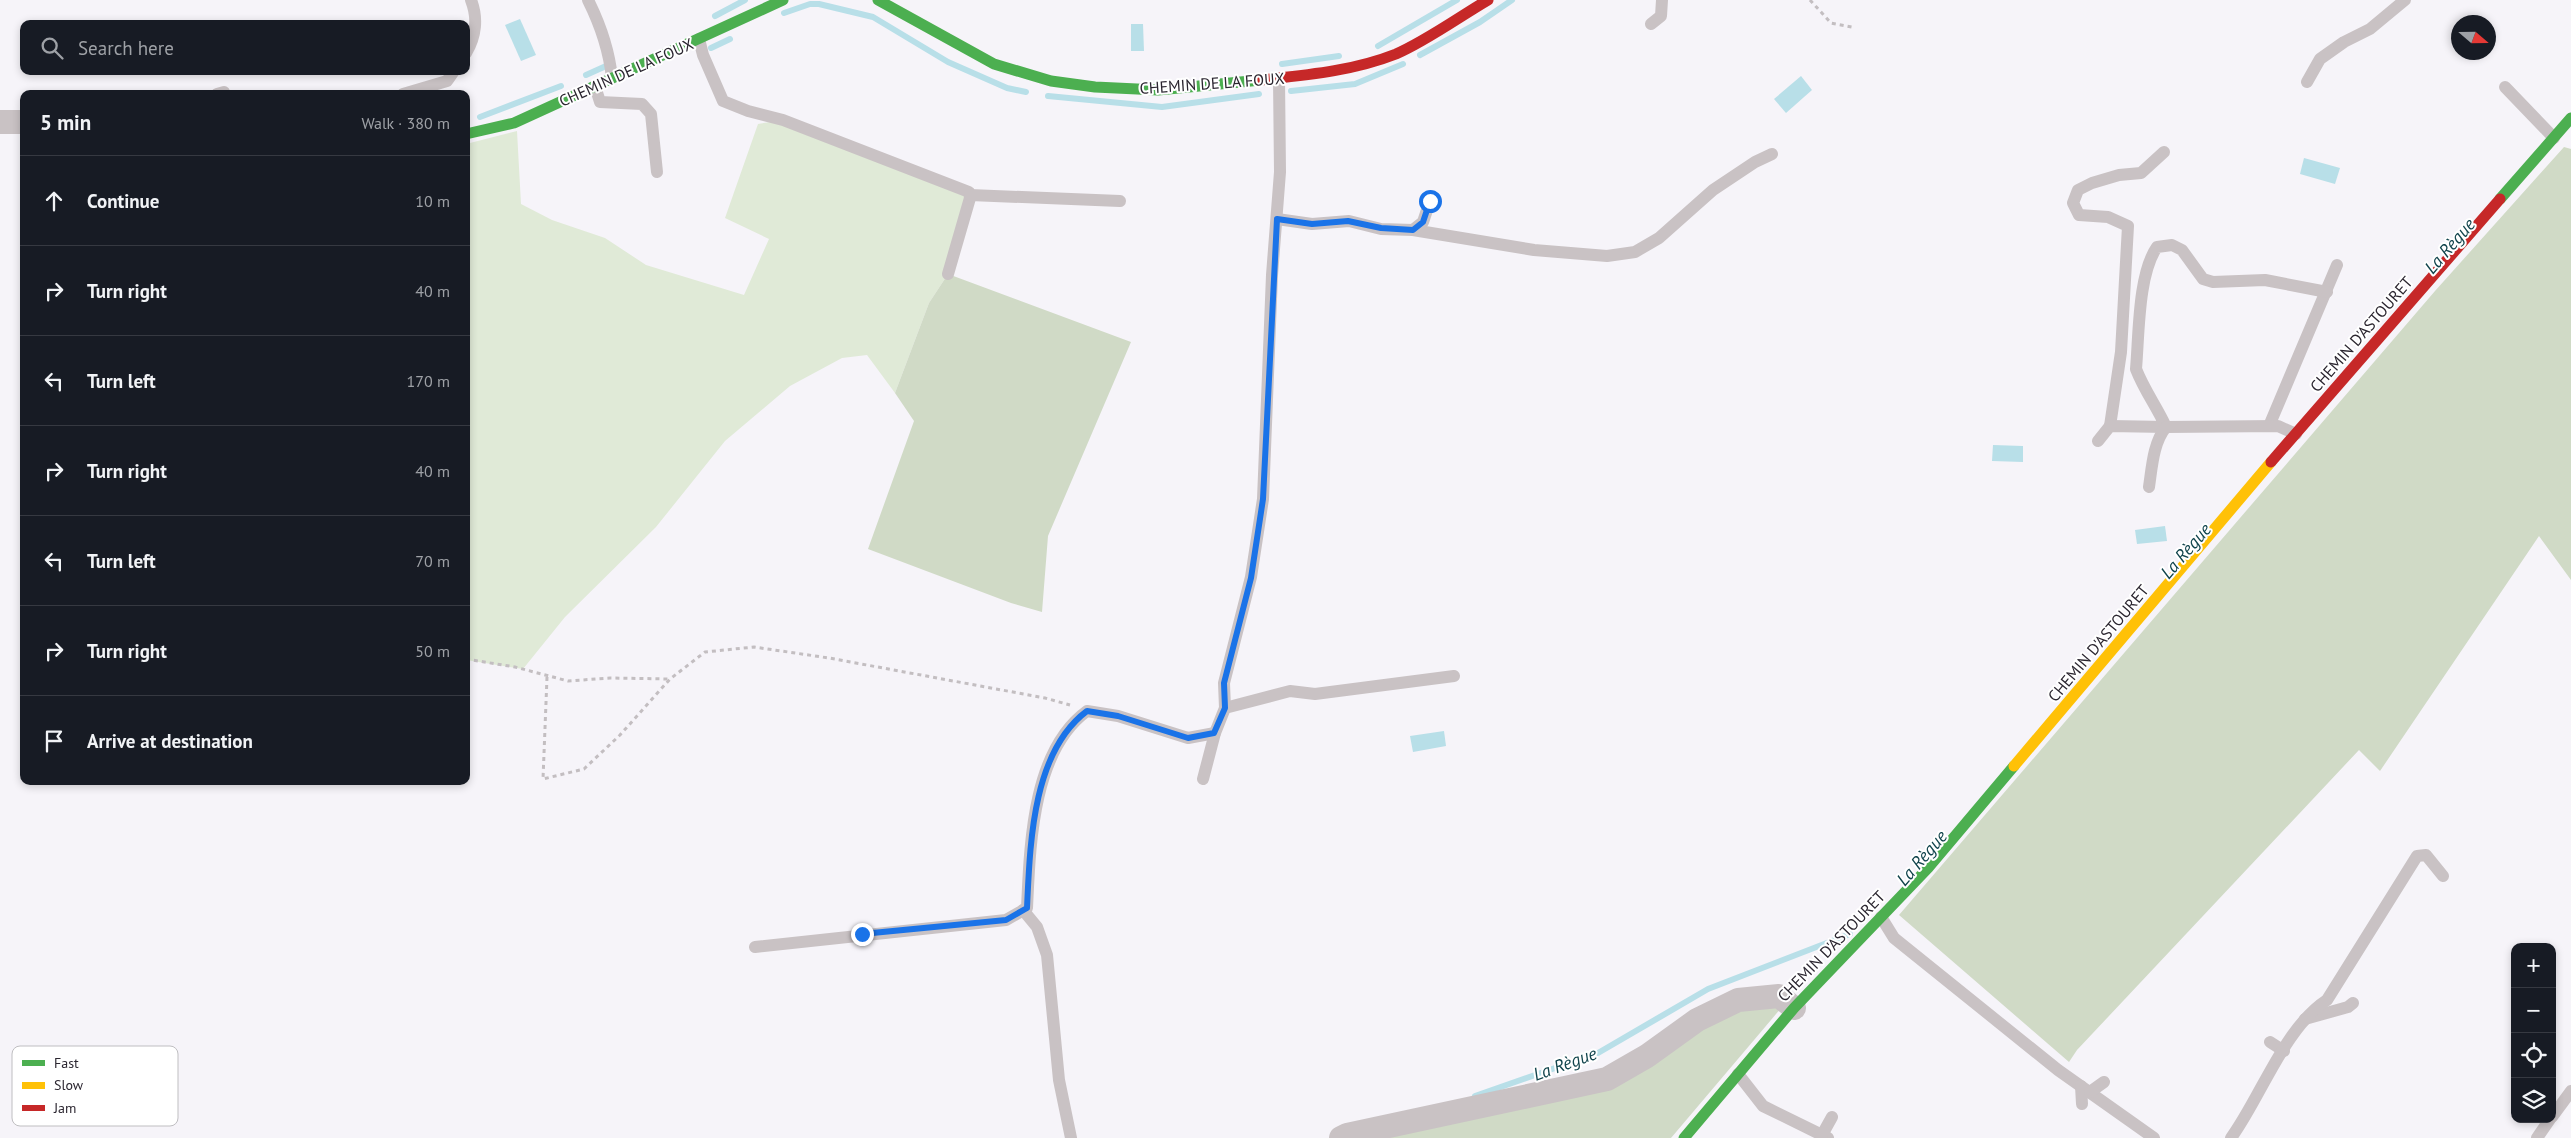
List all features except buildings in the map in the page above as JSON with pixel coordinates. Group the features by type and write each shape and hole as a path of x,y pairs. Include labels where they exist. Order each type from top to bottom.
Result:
{"street":[{"name":"CHEMIN DE LA FOUX","path":"470,133 514,123 699,39 762,8 784,0"},
{"name":"CHEMIN DE LA FOUX","path":"878,0 994,64 1052,81 1095,87 1158,90 1279,78 1363,65 1397,53 1488,0"},
{"name":"CHEMIN D'ASTOURET","path":"1684,1138 1794,1008 1934,860 2296,434 2571,118"},
{"path":"0,122 20,122"},
{"path":"1340,1138 1607,1079 1647,1056 1697,1020 1738,1000 1780,996 1794,1008"}],"lane":[{"path":"470,47 475,39 474,7 471,0"},
{"path":"588,0 603,29 610,55 612,78"},
{"path":"1651,24 1661,16 1662,0"},
{"path":"2307,82 2320,59 2344,42 2370,29 2405,0"},
{"path":"699,39 703,55 723,101 748,111 783,120 863,150 969,192 970,195 1120,201"},
{"path":"417,90 447,81 451,75"},
{"path":"1203,779 1214,733 1225,708 1224,683 1251,578 1263,499 1280,172 1279,78"},
{"path":"595,86 600,102 642,104 652,114 658,172"},
{"path":"2505,88 2554,138"},
{"path":"2098,441 2110,426 2121,352 2128,226 2108,217 2079,215 2073,203 2078,190 2092,183 2119,175 2141,173 2164,152"},
{"path":"1277,219 1312,224 1348,221 1381,228 1413,230 1534,250 1606,256 1634,252 1659,238 1713,190 1754,162 1772,154"},
{"path":"948,274 970,195"},
{"path":"1413,230 1423,222 1430,201"},
{"path":"2166,427 2157,406 2142,384 2136,369 2145,273 2151,256 2157,247 2172,245 2182,250 2203,279 2213,282 2265,280 2327,292"},
{"path":"2269,426 2337,265"},
{"path":"2110,426 2278,426 2296,434"},
{"path":"2148,487 2159,435 2166,427"},
{"path":"1225,708 1290,691 1315,694 1454,676"},
{"path":"755,947 1006,920 1027,908 1031,830 1055,747 1072,722 1087,711 1118,716 1188,738 1214,733"},
{"path":"2230,1138 2305,1019 2312,1010 2327,1000 2417,856 2426,855 2444,876"},
{"path":"1023,910 1036,927 1047,955 1059,1080 1071,1138"},
{"path":"1880,917 1894,938 2058,1070 2154,1138"},
{"path":"2305,1019 2327,1017 2353,1003"},
{"path":"2270,1042 2284,1051"},
{"path":"1738,1074 1763,1106 1825,1137 1832,1117"},
{"path":"2086,1089 2104,1082"},
{"path":"2082,1104 2086,1089"},
{"path":"2556,1111 2571,1091"},
{"path":"2537,1138 2548,1123"}],"path":[{"path":"1810,0 1831,23 1852,27"},
{"path":"547,676 543,779 584,769 620,735 670,679 705,652 754,647 829,658 1045,698 1087,711"},
{"path":"470,660 515,667 568,681 610,678 670,679"}],"green space":[{"path":"783,120 969,192 948,274 929,303 895,393 867,355 842,358 790,386 725,441 656,527 565,617 523,669 470,661 470,143 517,131 521,204 552,220 605,238 646,265 744,295 769,239 725,218 758,124"},
{"path":"2564,147 2571,149 2571,580 2539,536 2380,771 2359,750 2077,1050 2069,1062 1899,915 2435,291"},
{"path":"948,274 1131,342 1048,536 1042,612 1011,603 868,549 914,421 895,393 929,303"},
{"path":"1782,1007 1671,1138 1379,1138 1513,1108 1740,1008"}],"water":[{"path":"520,19 536,55 521,61 505,25"},
{"path":"1131,24 1143,24 1144,51 1131,51"},
{"path":"1801,76 1812,90 1786,113 1774,99"},
{"path":"2304,158 2340,168 2335,184 2300,174"},
{"path":"1993,445 2023,446 2023,462 1992,461"},
{"path":"2165,526 2167,541 2137,544 2135,530"},
{"path":"1444,731 1446,746 1413,752 1410,736"}],"waterway":[{"path":"715,16 745,0"},
{"path":"1378,46 1457,0"},
{"path":"1420,55 1480,22 1512,0"},
{"path":"784,13 810,4 819,4 873,17 948,62 1007,88 1026,92"},
{"path":"711,48 730,39"},
{"path":"1282,64 1339,56"},
{"path":"1291,91 1355,84 1403,64"},
{"path":"586,75 606,66"},
{"path":"480,117 561,86"},
{"path":"1048,96 1162,107 1259,94"},
{"name":"La Règue","path":"1475,1096 1598,1053 1708,989 1850,934"}],"traffic: fast":[{"path":"470,133 514,123 783,0"},
{"path":"878,0 994,64 1051,81 1095,87 1158,90 1261,80"},
{"path":"2500,199 2571,118"},
{"path":"1684,1138 1794,1008 1928,868 2014,766"}],"traffic: slow":[{"path":"2014,766 2271,462"}],"traffic: jam":[{"path":"1261,80 1330,72 1380,60 1419,42 1488,0"},
{"path":"2271,462 2500,199"}],"route":[{"path":"862,934 1006,920 1027,908 1031,830 1042,786 1055,747 1072,722 1087,711 1118,716 1188,738 1214,733 1225,708 1224,683 1251,578 1263,499 1272,276 1277,219 1312,224 1348,221 1381,228 1413,230 1423,222 1430,201"}]}
